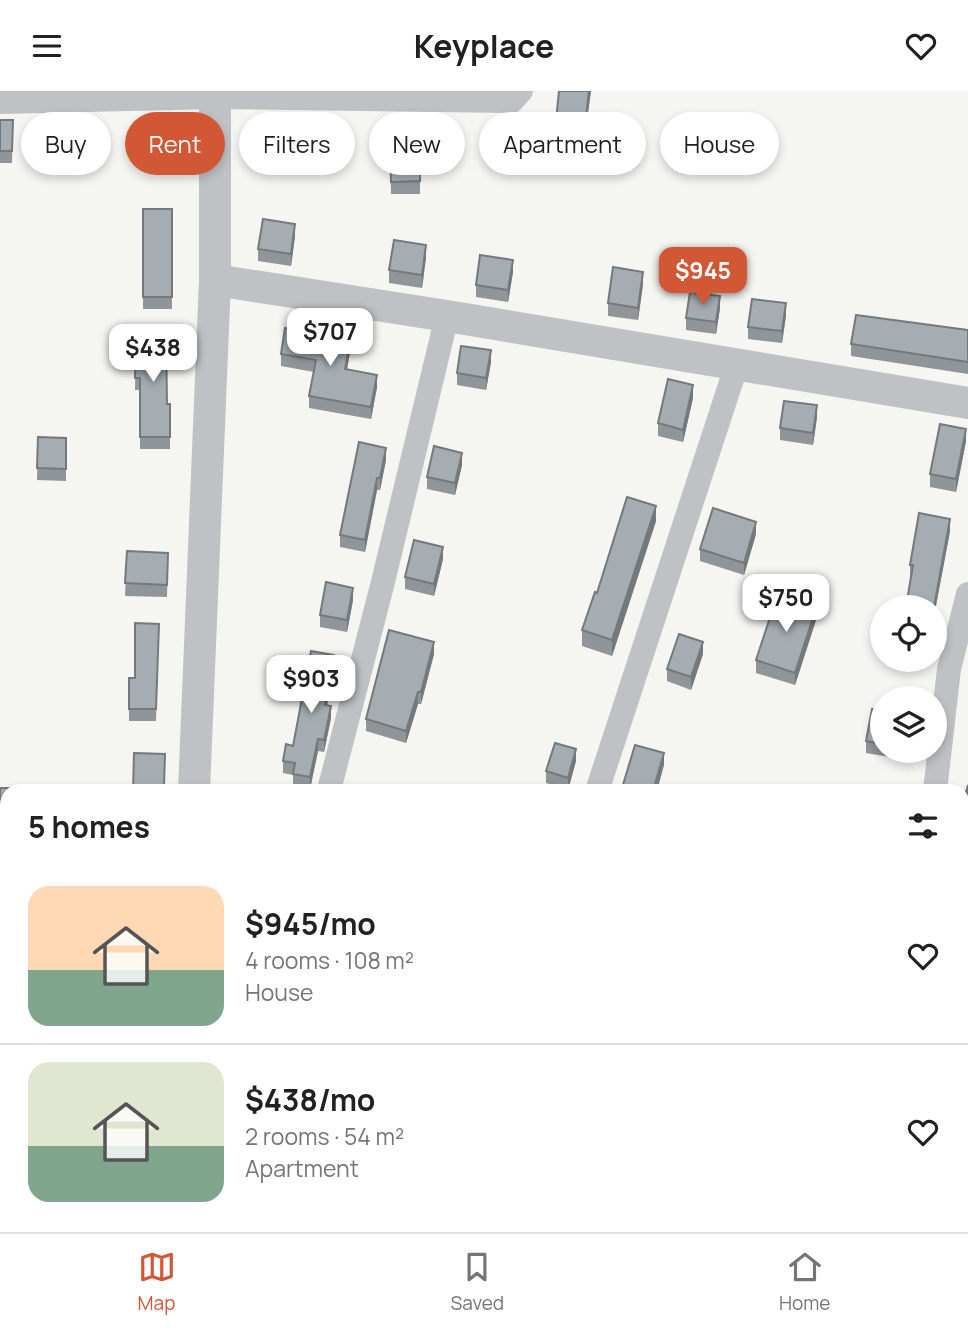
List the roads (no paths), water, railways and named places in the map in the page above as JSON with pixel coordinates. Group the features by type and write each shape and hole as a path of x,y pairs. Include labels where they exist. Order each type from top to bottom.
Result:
{"street":[{"path":"0,101 215,94 512,101 521,91"},
{"path":"194,784 215,280 215,94"},
{"path":"215,280 737,363 968,403"},
{"path":"331,784 382,586 447,316"},
{"path":"599,784 737,363"},
{"path":"936,784 949,670 968,594"}]}
